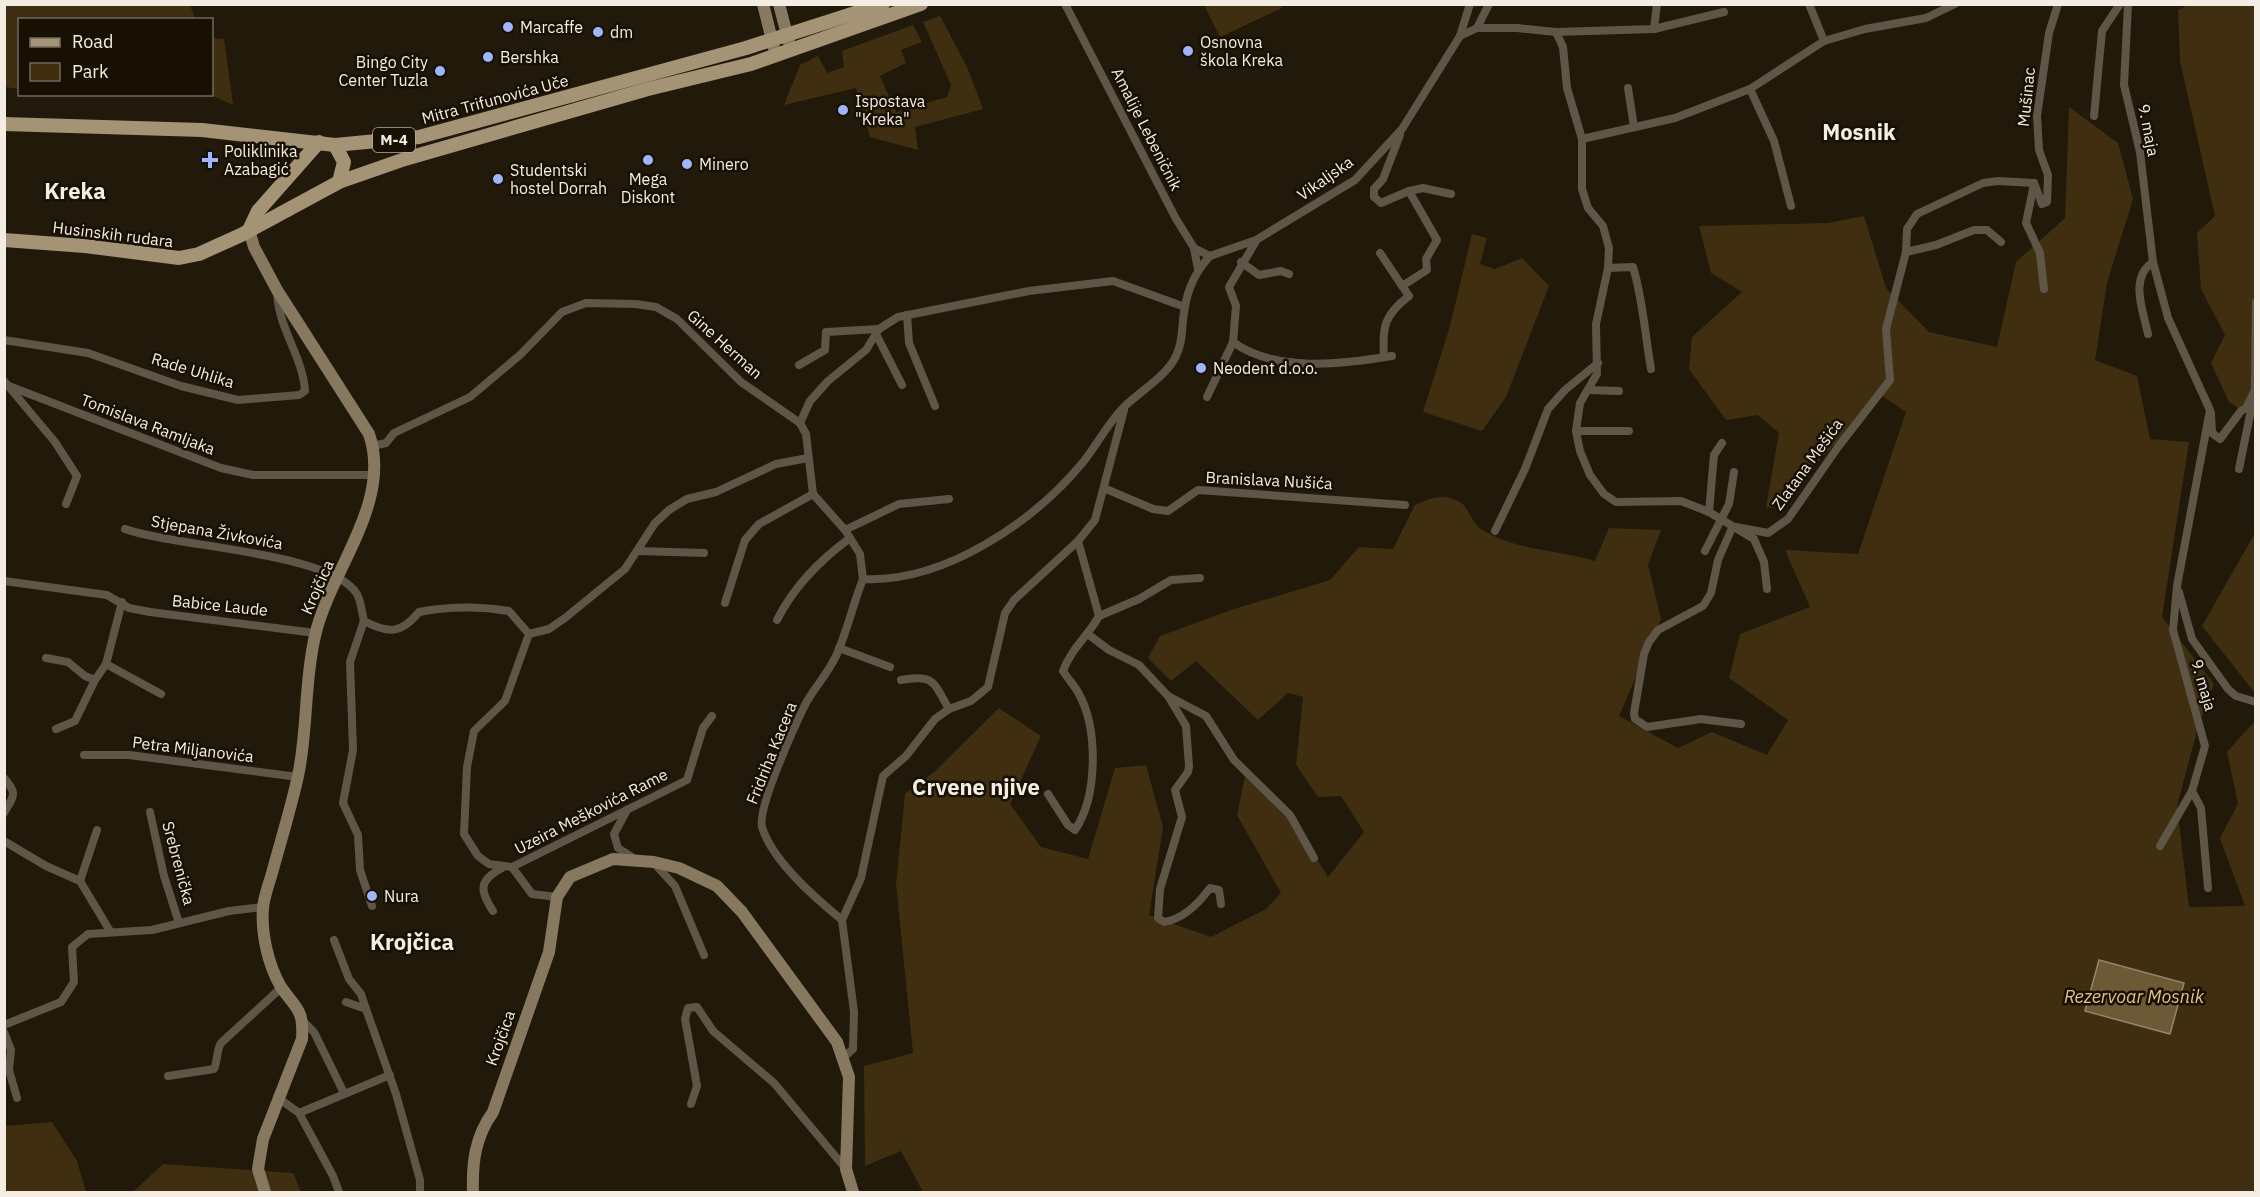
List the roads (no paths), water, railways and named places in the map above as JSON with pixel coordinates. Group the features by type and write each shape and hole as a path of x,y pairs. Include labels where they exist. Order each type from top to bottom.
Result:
{"main road":[{"path":"764,4 776,56"},
{"path":"778,4 791,50"},
{"name":"M-4","path":"772,40 883,4"},
{"name":"M-4","path":"791,50 921,4"},
{"name":"Mitra Trifunovića Uče","path":"4,124 202,130 335,145 377,143 428,135 772,40"},
{"name":"Mitra Trifunovića Uče","path":"249,230 339,182 405,159 791,50"},
{"path":"249,230 258,211 318,142"},
{"path":"335,145 344,162 339,182"},
{"name":"Husinskih rudara","path":"4,240 85,246 179,258 199,254 249,230"},
{"name":"Krojčica","path":"249,230 254,247 277,290 355,411 373,446 374,489 315,633 309,667 304,744 298,777 263,907 265,942 272,968 282,987 296,1004 303,1021"},
{"path":"556,897 570,877 613,859 636,859 679,868 717,886 726,894 809,1000 837,1042 850,1089 846,1169 853,1192"},
{"name":"Krojčica","path":"473,1192 472,1175 479,1131 493,1112 549,952 556,897"},
{"path":"265,1192 258,1169 263,1139 277,1097 302,1039 303,1021"}],"street":[{"name":"Amalije Lebeničnik","path":"1065,4 1194,248 1198,269"},
{"name":"Vikaljska","path":"1210,256 1256,240 1355,180 1402,129 1460,36 1470,4"},
{"path":"1477,28 1489,4"},
{"path":"1654,29 1657,4"},
{"path":"1809,4 1824,41"},
{"path":"1582,139 1675,118 1750,89 1824,41 1865,29 1926,18 1955,4"},
{"name":"Mušinac","path":"2034,183 2042,204 2047,202 2048,175 2039,150 2037,116 2049,33 2058,4"},
{"path":"2094,116 2102,31 2120,4"},
{"name":"9. maja","path":"2128,4 2124,84 2140,152 2153,262 2168,318 2210,410 2212,433 2220,439 2241,411 2246,408 2254,390"},
{"path":"1460,36 1477,28 1517,28 1556,32 1654,29 1724,12"},
{"name":"Zlatana Mešića","path":"1556,32 1563,47 1567,88 1582,139 1582,189 1588,208 1603,226 1609,248 1608,268 1596,324 1598,363 1595,381 1580,404 1576,431 1580,451 1590,475 1609,498 1616,502 1681,501 1709,512 1720,521 1754,539 1764,562 1767,589"},
{"path":"1628,88 1634,127"},
{"path":"1750,89 1774,141 1791,206"},
{"name":"Vikaljska","path":"1402,129 1383,179 1374,189 1374,197 1381,203 1409,190 1423,188 1451,194"},
{"path":"2001,242 1987,230 1974,230 1936,245 1906,252 1907,229 1917,214 1983,183 1998,181 2034,183 2026,223 2040,253 2044,289"},
{"path":"1402,286 1427,270 1426,259 1437,240 1426,225 1409,190"},
{"name":"Vikaljska","path":"1207,398 1233,342 1236,306 1229,287 1241,262 1256,240"},
{"path":"1185,307 1113,281 1029,291 907,315 878,332 866,350 828,381 810,401 800,423 806,434 813,495 847,534 860,554 863,579 891,580 956,561 1032,516 1084,460 1125,406 1175,358 1182,338 1185,307 1198,269 1210,256 1194,248"},
{"name":"Zlatana Mešića","path":"1732,528 1768,533 1788,519 1844,438 1890,380 1886,329 1906,252"},
{"path":"1233,342 1246,352 1299,364 1388,356 1382,332 1392,309 1409,296 1380,253"},
{"path":"1241,262 1259,275 1281,271 1289,274"},
{"path":"2148,334 2139,281 2142,269 2153,262"},
{"path":"1608,268 1633,267 1642,298 1642,322 1651,369"},
{"name":"Rade Uhlika","path":"4,340 88,353 181,386 238,400 299,395 305,391 304,377 279,316 277,290"},
{"path":"2239,469 2254,390 2256,302"},
{"name":"Gine Herman","path":"373,446 386,443 394,433 470,397 520,356 562,312 586,303 636,303 656,307 676,319 741,382 800,423"},
{"path":"907,315 909,343 935,406"},
{"path":"799,365 825,350 826,332 878,332"},
{"path":"878,332 902,385"},
{"path":"1495,531 1525,470 1548,409 1565,390 1598,363"},
{"name":"Tomislava Ramljaka","path":"7,383 55,442 77,476 66,504"},
{"name":"Tomislava Ramljaka","path":"7,383 221,468 253,475 374,475"},
{"path":"1588,390 1619,391"},
{"path":"843,1058 853,1049 854,1012 842,920 861,878 882,776 906,756 935,719 949,709 984,693 988,687 1005,613 1021,590 1078,541 1095,520 1106,489 1125,406"},
{"name":"9. maja","path":"2160,846 2192,791 2205,746 2173,630 2177,586 2210,410"},
{"path":"1576,431 1629,431"},
{"path":"1709,512 1714,455 1722,442"},
{"path":"364,621 379,628 397,630 409,623 419,612 475,605 509,610 530,634 549,629 625,569 639,551 655,523 669,510 687,499 716,492 776,464 808,458"},
{"path":"1705,551 1729,504 1734,472"},
{"name":"Branislava Nušića","path":"1106,489 1153,509 1168,511 1198,490 1405,505"},
{"path":"725,603 745,540 759,524 813,495"},
{"path":"777,620 786,601 810,570 847,534 899,504 949,499"},
{"path":"1732,528 1718,560 1711,593 1703,606 1658,630 1649,642 1644,654 1634,712 1635,719 1647,727 1701,718 1741,724"},
{"name":"Stjepana Živkovića","path":"125,529 149,537 287,559 339,578"},
{"path":"1078,541 1099,616"},
{"path":"639,551 704,553"},
{"path":"339,578 357,594 364,621 350,662 353,750 344,803 358,835 360,870 372,906"},
{"path":"1048,794 1068,825 1076,830 1093,783 1089,726 1080,694 1063,671 1071,652 1089,635 1099,616 1139,599 1171,580 1200,578"},
{"name":"Fridriha Kacera","path":"842,920 810,894 786,866 766,834 762,814 806,703 839,648 863,579"},
{"name":"Babice Laude","path":"4,580 107,595 129,608 150,612 315,633"},
{"name":"9. maja","path":"2177,586 2192,639 2228,689 2236,696 2256,702"},
{"path":"56,729 75,721 95,680 106,664 122,602"},
{"name":"Uzeira Meškovića Rame","path":"530,634 505,701 474,731 469,744 464,834 478,856 489,864 502,868 512,867 687,780 699,739 712,716"},
{"path":"1089,635 1109,650 1139,665 1168,696 1186,726 1188,772 1175,790 1182,817 1160,889 1158,918 1164,922 1172,920 1194,907 1210,888 1219,890 1221,904"},
{"path":"839,648 890,667"},
{"path":"46,658 68,662 85,676 95,680"},
{"path":"106,664 161,694"},
{"path":"901,680 921,676 932,681 949,709"},
{"path":"1168,696 1206,716 1234,760 1290,815 1314,858"},
{"name":"Petra Miljanovića","path":"84,756 129,755 298,777"},
{"path":"4,778 14,789 14,794 4,813"},
{"path":"2192,791 2201,808 2208,888"},
{"path":"628,809 614,834 618,848 636,859"},
{"name":"Srebrenička","path":"150,812 164,876 179,922"},
{"path":"80,881 97,830"},
{"path":"4,841 46,866 80,881 110,931"},
{"path":"654,862 675,886 704,955"},
{"name":"Uzeira Meškovića Rame","path":"512,867 532,894 556,897"},
{"path":"493,911 483,897 484,883 488,875 502,868"},
{"name":"Srebrenička","path":"4,1025 61,1002 74,982 72,947 88,934 110,931 139,932 179,922 263,907"},
{"path":"334,940 349,980 361,994 390,1075 420,1180 420,1192"},
{"path":"168,1076 214,1069 217,1050 282,987"},
{"path":"346,1002 366,1009"},
{"path":"691,1104 697,1086 685,1019 688,1008 697,1007 721,1038 774,1083 846,1169"},
{"path":"303,1021 314,1032 344,1093"},
{"path":"4,1032 11,1050 9,1070 16,1098"},
{"path":"299,1113 390,1075"},
{"path":"277,1097 299,1113 333,1176 339,1192"}],"water":[{"name":"Rezervoar Mosnik","path":"2099,960 2184,983 2170,1034 2085,1011"}],"place":[{"name":"Marcaffe","path":"508,27"},
{"name":"dm","path":"598,32"},
{"name":"Osnovna škola Kreka","path":"1188,51"},
{"name":"Bershka","path":"488,57"},
{"name":"Bingo City Center Tuzla","path":"440,71"},
{"name":"Ispostava \"Kreka\"","path":"843,110"},
{"name":"Poliklinika Azabagić","path":"210,160"},
{"name":"Mega Diskont","path":"648,160"},
{"name":"Minero","path":"687,164"},
{"name":"Studentski hostel Dorrah","path":"498,179"},
{"name":"Neodent d.o.o.","path":"1201,368"},
{"name":"Nura","path":"372,896"}],"district":[{"name":"Mosnik","path":"1859,132"},
{"name":"Kreka","path":"75,191"},
{"name":"Crvene njive","path":"976,787"},
{"name":"Krojčica","path":"412,942"}]}
